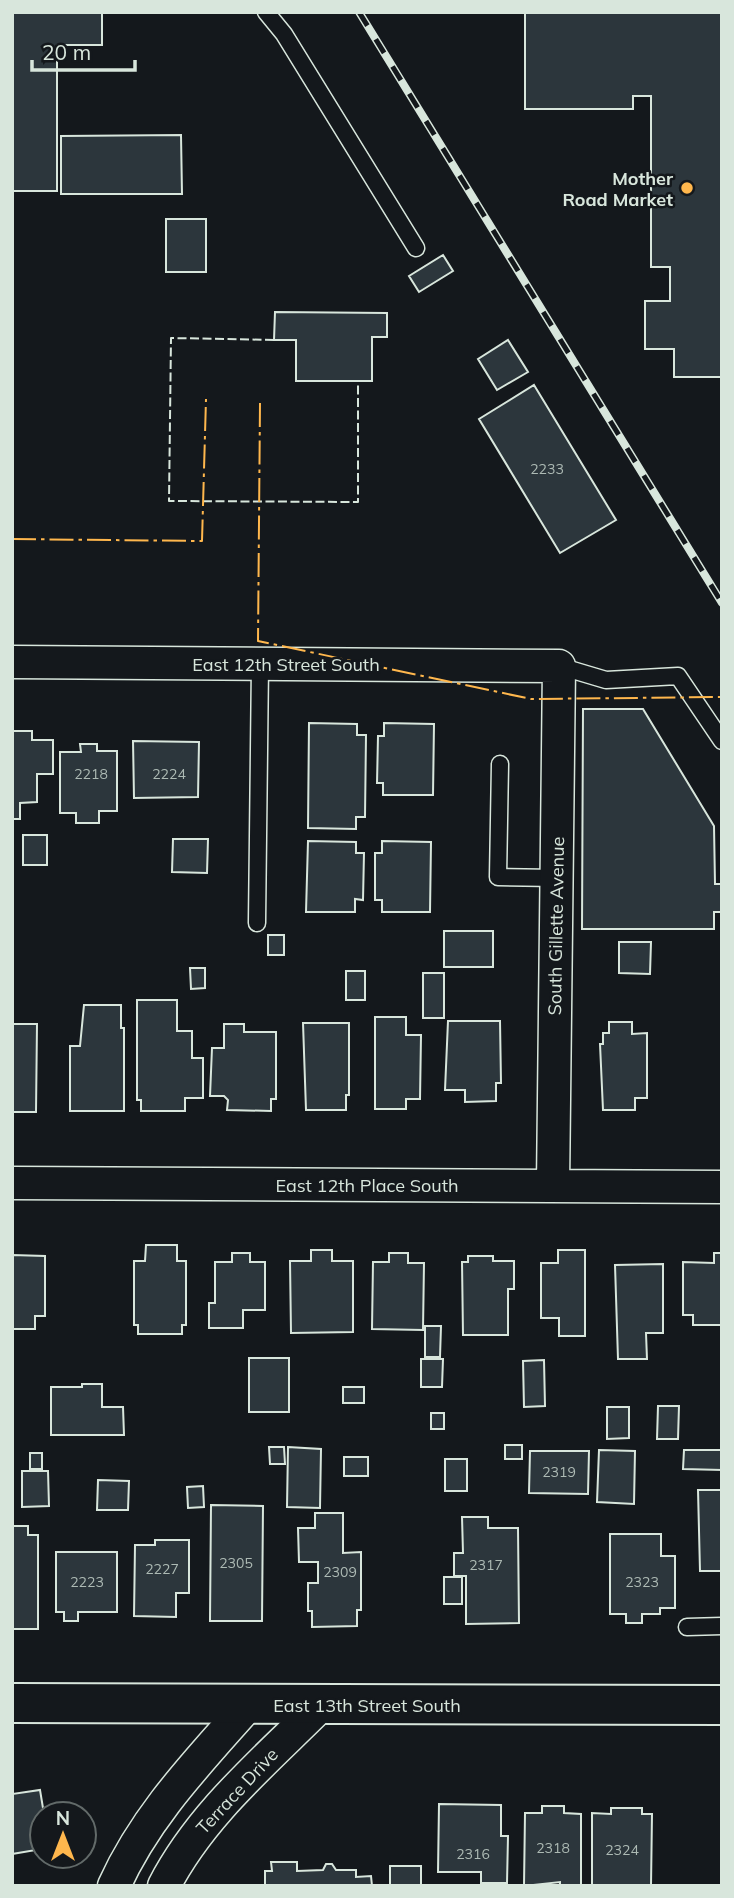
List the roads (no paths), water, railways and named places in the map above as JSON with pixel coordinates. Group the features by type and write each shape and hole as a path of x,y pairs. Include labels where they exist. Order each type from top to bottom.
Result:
{"street":[{"name":"East 12th Street South","path":"12,662 559,666"},
{"name":"South Gillette Avenue","path":"553,1186 559,666"},
{"name":"East 12th Place South","path":"12,1183 722,1187"},
{"name":"East 13th Street South","path":"12,1703 722,1705"},
{"path":"114,1886 138,1836 173,1790 249,1704"},
{"name":"Terrace Drive","path":"164,1886 181,1852 212,1814 322,1704"}],"lane":[{"path":"266,12 284,34 416,248"},
{"path":"257,923 260,664"},
{"path":"559,666 606,680 678,676 722,741"},
{"path":"500,764 498,877 556,878"},
{"path":"687,1627 722,1626"}],"railway":[{"path":"359,12 722,603"}],"place":[{"name":"Mother Road Market","path":"687,188"}]}
